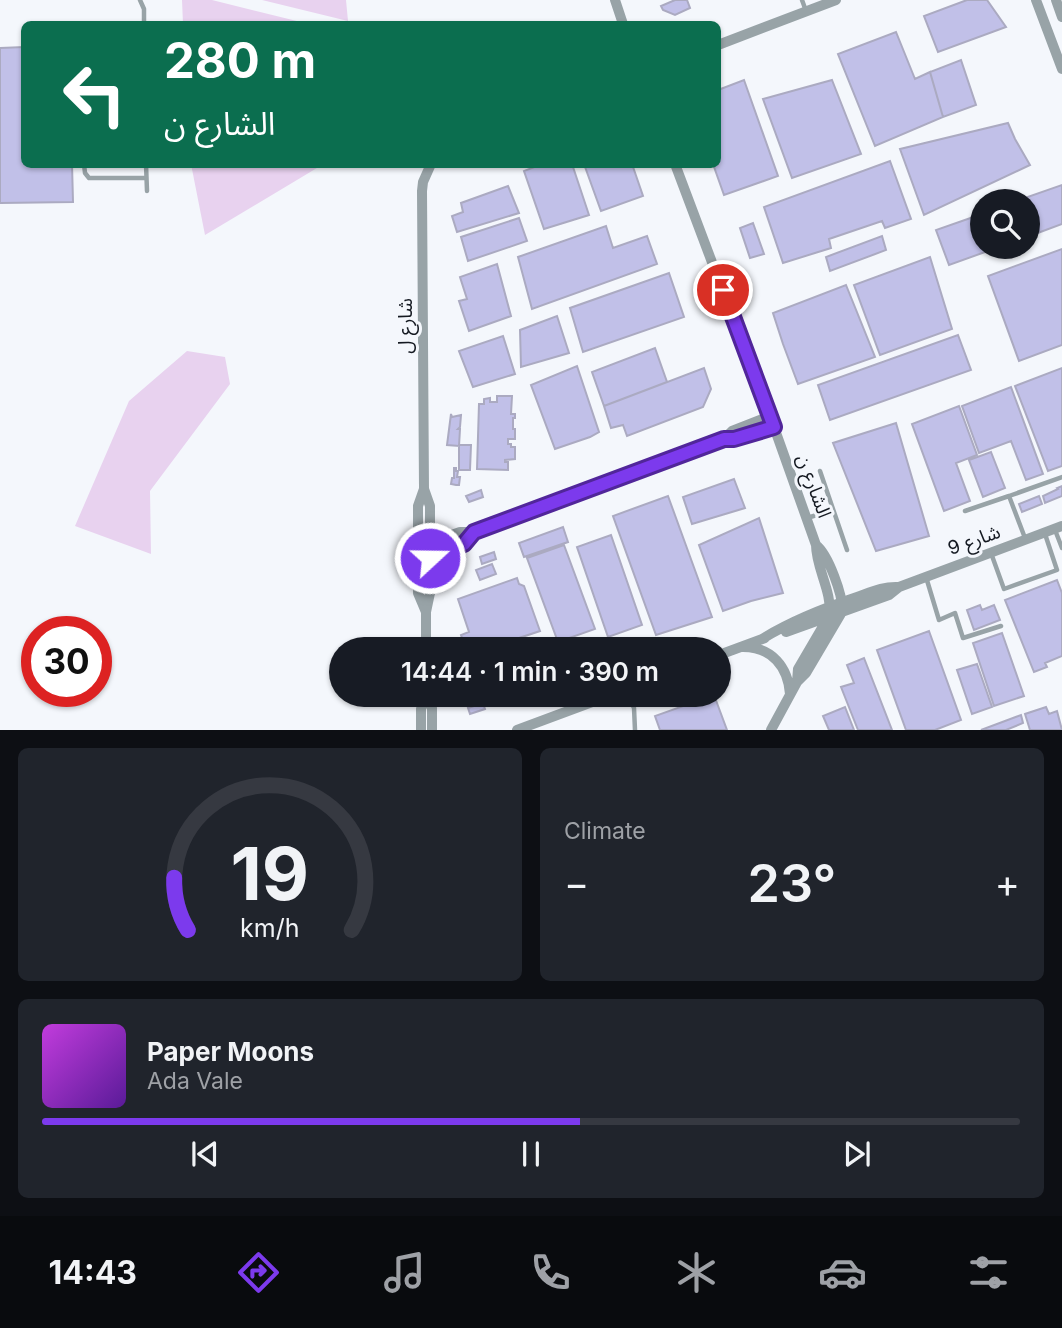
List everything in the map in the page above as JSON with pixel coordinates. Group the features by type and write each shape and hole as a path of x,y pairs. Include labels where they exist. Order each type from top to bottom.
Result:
{"street":[{"path":"615,0 622,21"},
{"path":"721,44 836,0"},
{"path":"1037,0 1062,69"},
{"path":"1056,0 1062,17"},
{"name":"شارع ل","path":"426,637 426,612 430,593 430,506 424,489 422,191 430,168"},
{"name":"الشارع ن","path":"677,168 807,518 816,545 830,611"},
{"path":"418,547 460,532 474,532 724,439 734,439 772,421"},
{"name":"شارع ل","path":"424,489 418,506 418,593 426,612"},
{"name":"شارع 9","path":"731,651 762,639 777,629 842,607 890,595 899,587 1054,530"},
{"path":"418,562 464,544 474,532"},
{"name":"الشارع ن","path":"816,545 822,550 842,607"},
{"path":"771,730 842,607"},
{"path":"797,682 798,669 830,611"},
{"path":"738,648 752,647 765,651 776,659 785,669 790,695"},
{"path":"421,730 422,707"},
{"path":"432,707 432,730"},
{"path":"517,730 579,707"}],"lane":[{"path":"140,0 144,9 144,21"},
{"path":"802,0 806,11"},
{"path":"84,168 89,178 146,178"},
{"path":"146,168 147,191"},
{"path":"820,471 847,550"},
{"path":"965,511 1062,477"},
{"path":"1009,496 1026,540"},
{"path":"807,518 833,510"},
{"path":"1054,530 1062,548"},
{"path":"991,553 1004,589 1058,570 1054,530"},
{"path":"926,577 939,620 955,613 963,638 1001,626"},
{"path":"634,707 635,730"}],"shaded area":[{"path":"182,0 212,0 297,21 183,21"},
{"path":"262,0 346,0 348,21"},
{"path":"192,168 317,168 205,235"},
{"path":"187,351 225,357 230,384 150,491 151,554 75,526 129,401"}],"building":[{"path":"675,0 687,0 690,8 675,15 663,10 661,6"},
{"path":"967,0 987,0 1006,27 938,52 924,16"},
{"path":"896,32 915,79 930,72 943,117 875,146 838,54"},
{"path":"21,47 21,168 72,168 73,202 0,203 0,48"},
{"path":"961,60 976,105 943,117 930,72"},
{"path":"744,80 778,176 724,195 714,168 721,168 721,89"},
{"path":"832,80 861,154 792,178 763,99"},
{"path":"1008,123 1030,165 979,189 970,189 970,193 924,215 900,149"},
{"path":"890,161 911,219 885,228 882,221 829,239 831,248 783,263 764,207"},
{"path":"532,168 573,168 589,215 544,229 524,171"},
{"path":"585,168 633,168 643,196 601,211"},
{"path":"1062,185 1062,224 1040,232 1040,193"},
{"path":"508,186 519,213 457,232 452,216 463,212 461,203"},
{"path":"519,218 527,241 468,261 461,237"},
{"path":"970,218 970,257 949,265 936,230"},
{"path":"753,223 764,254 750,258 740,228"},
{"path":"606,226 613,248 647,236 657,264 532,309 518,257"},
{"path":"882,236 886,250 830,271 826,257"},
{"path":"1062,249 1062,345 1019,361 988,276"},
{"path":"930,257 952,329 880,355 854,285"},
{"path":"497,264 511,316 469,331 459,301 467,299 460,277"},
{"path":"669,273 684,317 583,352 570,308"},
{"path":"846,285 875,357 798,384 773,313"},
{"path":"557,316 569,353 521,367 520,330"},
{"path":"958,335 971,370 830,420 818,385"},
{"path":"503,336 515,374 473,387 459,351"},
{"path":"655,348 667,382 604,406 592,372"},
{"path":"577,366 599,432 555,449 531,385"},
{"path":"704,368 711,389 703,407 627,436 623,425 611,428 604,406"},
{"path":"1062,368 1062,466 1048,471 1015,386"},
{"path":"1011,387 1043,474 1026,480 1011,441 979,453 962,406"},
{"path":"497,396 512,396 511,414 515,414 515,439 508,439 508,444 515,447 515,459 505,460 508,462 508,470 477,469 479,404 484,404 484,399 490,398 490,402 497,402"},
{"path":"959,406 977,455 956,463 970,501 944,511 912,424"},
{"path":"451,414 452,417 461,415 459,446 447,445"},
{"path":"896,423 929,536 876,551 833,443"},
{"path":"459,445 471,445 470,470 459,470"},
{"path":"991,452 1005,488 983,497 969,460"},
{"path":"454,468 458,471 457,477 460,477 459,485 451,484"},
{"path":"734,479 745,508 692,524 683,497"},
{"path":"1062,486 1062,496 1045,503 1043,496"},
{"path":"481,490 483,497 469,502 466,496"},
{"path":"668,496 712,617 656,635 613,516"},
{"path":"1039,496 1042,504 1022,512 1019,504"},
{"path":"759,518 783,593 723,611 699,545"},
{"path":"563,527 568,542 524,557 519,543"},
{"path":"611,535 642,625 608,637 577,547"},
{"path":"564,545 595,629 572,637 556,637 527,558"},
{"path":"494,552 496,559 482,564 480,557"},
{"path":"492,564 496,574 480,580 476,570"},
{"path":"517,578 519,584 524,586 540,631 522,637 462,637 469,632 458,599"},
{"path":"1057,580 1062,593 1062,656 1045,663 1047,667 1034,672 1005,600"},
{"path":"980,605 982,610 994,605 1000,620 974,630 967,610"},
{"path":"929,631 961,720 935,730 906,730 877,650"},
{"path":"1002,633 1024,696 994,706 973,643"},
{"path":"864,658 892,730 858,730 841,687 854,683 847,665"},
{"path":"977,664 992,707 972,714 957,670"},
{"path":"484,707 485,709 470,714 468,708"},
{"path":"680,707 718,707 727,730 660,730 655,716"},
{"path":"845,707 854,730 829,730 823,716"},
{"path":"1046,707 1049,714 1057,711 1062,730 1030,730 1025,714"},
{"path":"1021,715 1023,723 1006,730 981,730"}],"route":[{"path":"430,558 464,544 474,532 724,439 734,439 774,427 723,290"}]}
